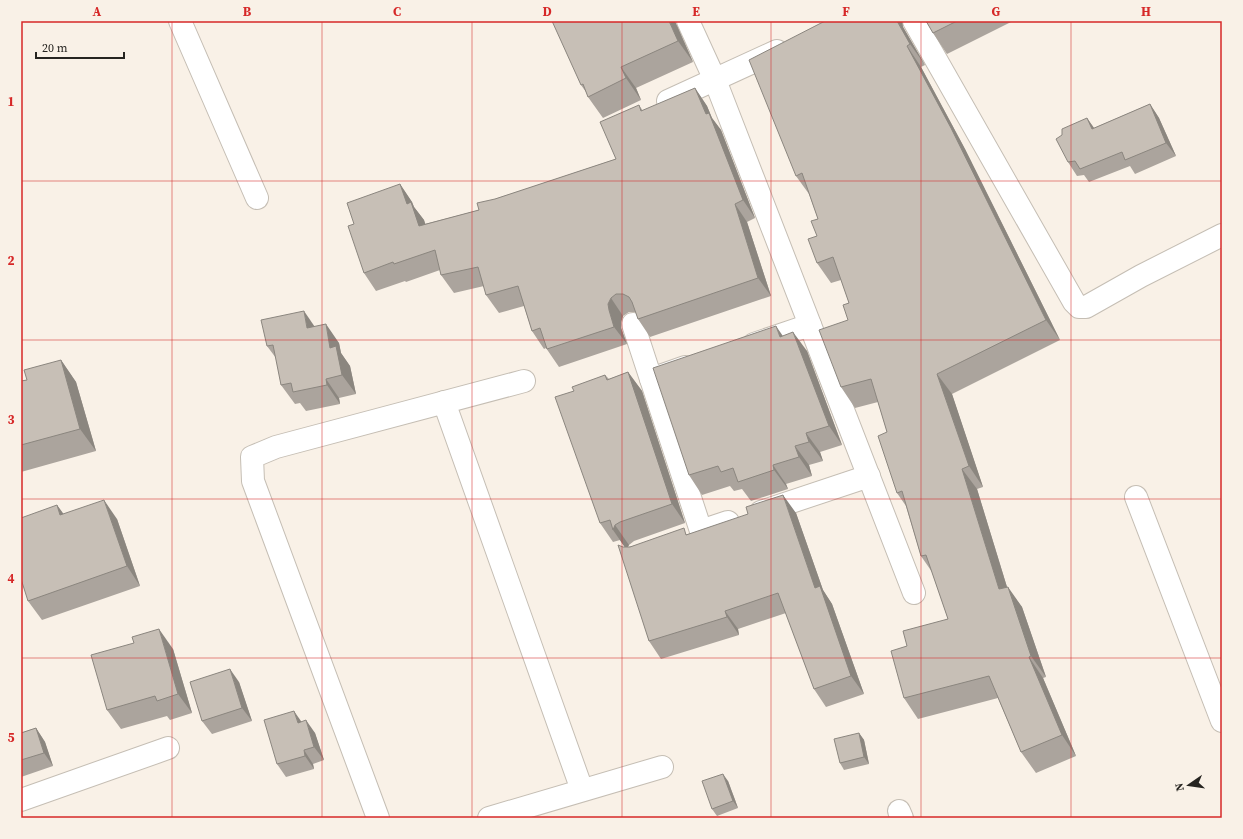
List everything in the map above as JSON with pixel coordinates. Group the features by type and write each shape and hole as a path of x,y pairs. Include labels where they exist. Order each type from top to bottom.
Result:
{"street":[{"path":"180,21 257,198"},
{"path":"688,21 715,80 914,593"},
{"path":"914,21 1074,302 1080,307 1086,307 1141,276 1222,235"},
{"path":"652,109 792,44"},
{"path":"633,324 701,531"},
{"path":"734,351 810,325"},
{"path":"651,379 704,361"},
{"path":"378,818 253,481 252,458 276,447 524,381"},
{"path":"444,402 582,790"},
{"path":"680,538 869,476"},
{"path":"1136,497 1222,721"},
{"path":"21,800 168,748"},
{"path":"489,818 662,768"}],"building":[{"path":"552,21 669,21 678,41 621,67 626,78 588,97"},
{"path":"825,21 897,21 910,44 907,46 951,128 1046,320 937,374 969,466 962,469 999,589 1008,587 1031,656 1029,657 1062,735 1021,752 989,676 904,698 891,651 907,646 903,631 948,619 926,555 921,556 902,491 897,493 878,436 887,432 871,379 841,387 819,330 848,320 843,305 849,303 833,257 817,263 808,239 817,236 811,221 818,219 802,173 796,176 749,60"},
{"path":"926,21 957,21 933,33"},
{"path":"695,88 706,114 709,113 743,200 735,204 758,278 638,319 629,297 623,294 616,294 611,298 608,304 614,327 547,349 540,328 532,331 518,286 486,295 478,267 441,275 435,250 394,264 393,262 364,273 348,226 354,224 347,203 400,184 407,204 411,202 419,226 479,210 477,203 495,199 616,159 600,122 639,105 641,111"},
{"path":"1150,104 1166,143 1125,160 1122,152 1080,169 1075,161 1068,162 1056,139 1062,135 1062,129 1087,118 1092,129"},
{"path":"304,311 307,328 326,324 330,348 336,346 342,375 326,379 327,385 293,392 291,383 281,385 273,345 267,346 261,320"},
{"path":"776,326 780,337 793,332 829,426 806,433 809,442 795,446 799,457 773,465 774,470 738,482 733,468 721,472 718,466 689,475 653,368"},
{"path":"61,360 80,429 21,445 21,381 27,380 24,370"},
{"path":"628,372 672,504 620,522 615,525 613,530 610,520 600,523 555,397 574,391 572,387 605,375 607,380"},
{"path":"783,495 815,588 820,586 851,676 814,689 778,593 725,611 727,617 649,641 618,545 630,547 684,528 686,535 748,514 746,507"},
{"path":"104,500 127,566 28,601 21,579 21,518 57,505 60,515"},
{"path":"159,629 178,694 157,701 155,696 107,710 91,655 134,643 132,637"},
{"path":"230,669 242,708 202,721 190,682"},
{"path":"294,711 298,723 306,720 314,747 304,750 305,756 277,764 264,720"},
{"path":"36,728 44,753 21,760 21,733"},
{"path":"859,733 864,757 840,763 834,739"},
{"path":"723,774 733,801 712,809 702,781"}]}
